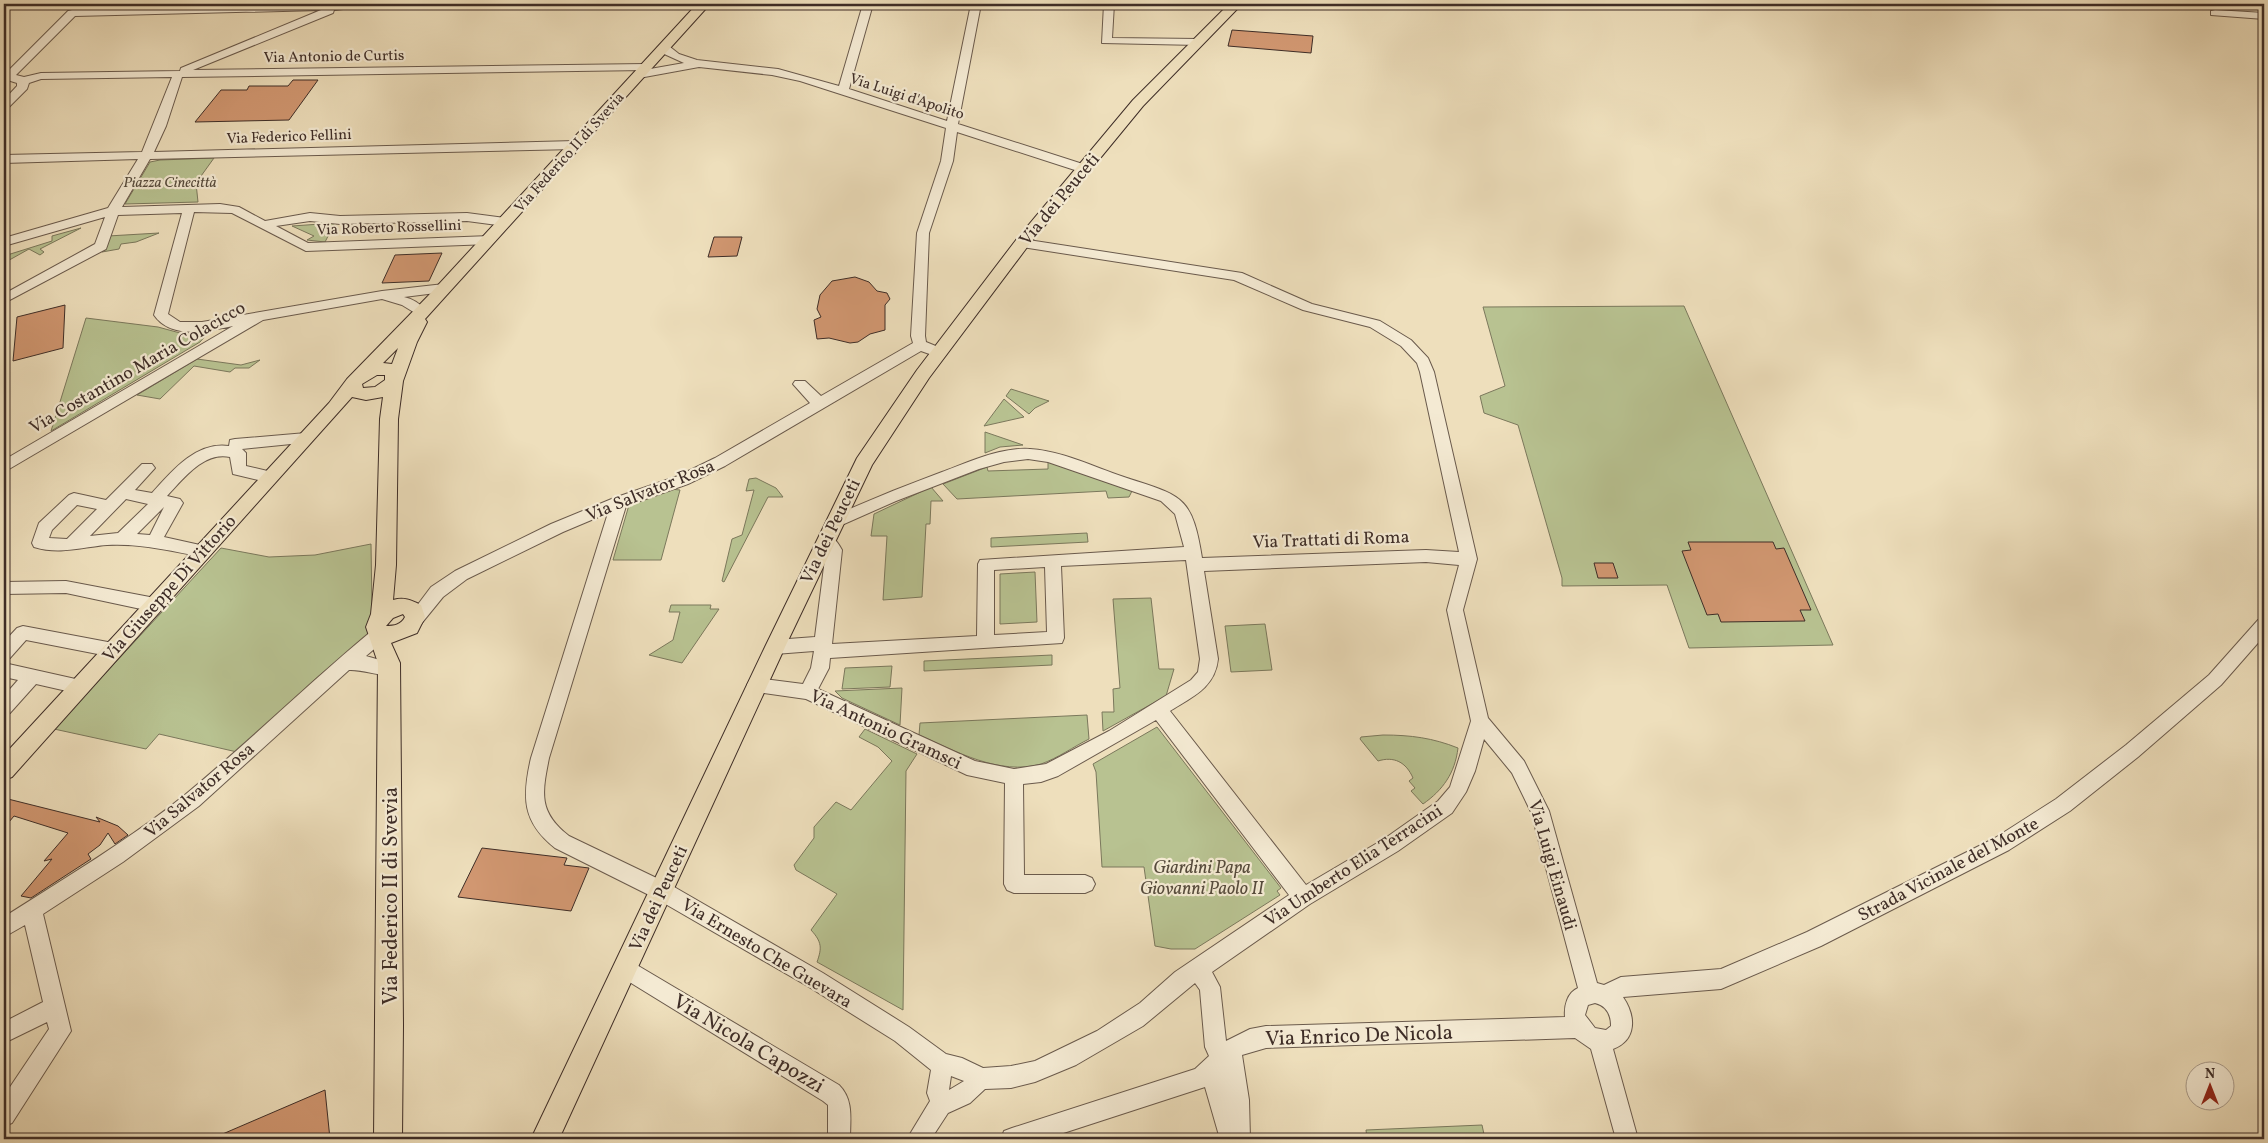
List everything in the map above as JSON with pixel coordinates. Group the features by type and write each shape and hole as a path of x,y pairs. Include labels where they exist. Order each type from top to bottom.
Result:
{"main road":[{"name":"Via Federico II di Svevia","path":"362,387 420,312 490,240 704,4"},
{"name":"Via dei Peuceti","path":"545,1139 662,891 756,685 864,463 938,352 1022,243 1138,103 1236,4"},
{"name":"Via Federico II di Svevia","path":"389,1136 388,666 380,641 381,603 386,585 389,419 395,380 408,342 439,294"},
{"path":"382,369 395,373 395,380 386,390 362,387 367,371 382,369"},
{"path":"362,387 381,404 389,419"},
{"name":"Via Giuseppe Di Vittorio","path":"4,770 306,438 335,407 362,387"},
{"path":"386,585 408,614"},
{"path":"381,628 390,609 408,614"},
{"path":"388,666 408,614"}],"street":[{"path":"843,91 868,4"},
{"path":"938,352 920,345 923,233 947,161 976,4"},
{"path":"1109,4 1106,41 1199,42"},
{"path":"6,78 72,13 218,7 343,6"},
{"path":"4,299 101,246 113,211 146,156 160,126 177,76 343,6"},
{"path":"2215,13 2264,16"},
{"name":"Via Luigi d'Apolito","path":"666,46 666,51 669,54 688,64"},
{"name":"Via Luigi d'Apolito","path":"646,67 652,70 688,64 778,72 1085,169"},
{"name":"Via Antonio de Curtis","path":"23,81 41,76 177,76 646,67 688,64"},
{"path":"4,106 23,87 23,81 6,78"},
{"name":"Via Federico Fellini","path":"4,159 575,145"},
{"path":"189,209 161,315 172,325 187,328 259,316"},
{"name":"Via Roberto Rossellini","path":"4,242 113,211 189,209 231,209 306,247 490,240"},
{"path":"262,225 310,217 340,220 467,217 505,222"},
{"name":"Via Umberto Elia Terracini","path":"1022,243 1237,276 1308,307 1360,319 1393,334 1415,352 1427,372 1469,559 1455,610 1480,721 1474,748 1457,792 1444,807 1390,845 1303,897 1198,970"},
{"name":"Via Costantino Maria Colacicco","path":"4,466 259,316 382,295 439,294"},
{"name":"Via Costantino Maria Colacicco","path":"382,295 408,302 420,312"},
{"name":"Via Salvator Rosa","path":"408,614 437,592 485,563 557,528 619,502 683,480 720,462 920,345"},
{"path":"800,384 820,404"},
{"path":"236,444 306,438"},
{"path":"122,539 198,456 208,452 238,453 238,470 271,477"},
{"name":"Via Antonio Gramsci","path":"756,685 808,692 973,769 1014,777 1041,774 1052,770 1158,710 1205,678 1209,659 1186,518 1175,503 1166,497 1036,454 1004,457 975,465 891,497 831,531"},
{"path":"72,544 147,468"},
{"path":"123,493 175,503 154,541"},
{"path":"110,506 74,500 45,526 40,543 63,546 107,538 154,541 203,551"},
{"name":"Via Ernesto Che Guevara","path":"619,502 540,758 534,786 534,804 545,828 562,842 662,891 816,980 908,1039 942,1065"},
{"path":"808,692 820,668 823,647 834,550 831,531"},
{"name":"Via Trattati di Roma","path":"985,642 986,564 1053,561 1426,556 1469,559"},
{"path":"774,647 985,642 1056,638 1053,561"},
{"path":"4,588 66,587 154,605"},
{"name":"Strada Vicinale del Monte","path":"1597,995 1621,986 1721,979 1814,939 2002,844 2063,805 2132,751 2215,680 2264,625"},
{"name":"Via Salvator Rosa","path":"4,928 124,850 192,800 381,628"},
{"path":"4,653 23,633 113,650"},
{"path":"343,664 365,662 388,666"},
{"path":"4,670 80,687"},
{"path":"4,708 33,676"},
{"path":"1158,710 1303,897"},
{"name":"Via Luigi Einaudi","path":"1480,721 1518,767 1540,811 1597,995"},
{"path":"1014,777 1014,884 1085,884"},
{"path":"4,1115 60,1030 32,911"},
{"name":"Via Nicola Capozzi","path":"625,968 831,1093 839,1101 837,1137"},
{"path":"979,1079 1022,1075 1050,1066 1148,1010 1181,978 1198,970 1210,987 1216,1047 1238,1100 1239,1139"},
{"path":"1597,995 1618,1008 1623,1024 1616,1037 1600,1041 1588,1036 1575,1020 1575,1005 1584,996 1597,995"},
{"path":"4,1033 55,1007"},
{"name":"Via Enrico De Nicola","path":"1012,1139 1201,1078 1221,1060 1250,1040 1266,1037 1579,1027"},
{"path":"1600,1041 1626,1139"},
{"path":"1221,1060 1231,1139"},
{"path":"918,1139 941,1103 938,1093 942,1065 953,1065 971,1071 979,1079"},
{"path":"941,1103 952,1102 973,1088 979,1079"}],"green space":[{"name":"Piazza Cinecittà","path":"214,158 196,183 198,202 125,204 150,162"},
{"path":"335,223 325,242 307,240 314,236 292,226"},
{"path":"81,228 40,249 44,252 40,255 29,249 4,263 4,256 52,241 52,236"},
{"path":"159,233 136,242 121,244 119,249 102,252 108,236"},
{"path":"1684,306 1833,645 1689,648 1667,585 1562,586 1562,578 1518,425 1484,413 1480,396 1505,386 1483,307"},
{"path":"86,318 158,327 180,333 207,334 200,342 51,431"},
{"path":"197,359 241,365 260,360 249,368 235,368 230,372 194,366 160,399 137,395"},
{"path":"1011,389 1049,401 1035,408 1029,414 1006,396"},
{"path":"1004,399 1024,417 984,426"},
{"path":"985,432 1023,445 1000,447 985,453"},
{"path":"1048,462 1132,491 1129,497 1108,498 1106,491 957,499 943,484 987,467 988,471 1048,469"},
{"path":"756,478 776,488 783,497 768,497 724,582 722,581 732,539 742,535 754,490 746,491 749,479"},
{"path":"931,487 943,501 931,501 930,524 926,524 922,597 883,600 887,536 871,536 874,514"},
{"path":"670,489 680,490 661,560 613,560 629,505"},
{"path":"1087,533 1088,542 991,547 991,538"},
{"path":"371,544 372,610 370,633 314,680 237,752 159,734 146,749 54,729 221,548 269,557 315,555"},
{"path":"1035,572 1037,622 1000,624 1000,574"},
{"path":"1151,598 1159,669 1174,669 1166,696 1103,731 1102,712 1114,712 1113,689 1120,688 1113,599"},
{"path":"671,605 711,605 710,609 719,609 682,663 649,655 673,640 680,612 669,612"},
{"path":"1265,624 1272,670 1231,672 1225,626"},
{"path":"1052,655 1052,665 924,671 924,661"},
{"path":"892,666 890,687 842,689 845,668"},
{"path":"902,688 900,725 842,698 835,691"},
{"path":"1087,715 1089,739 1047,762 1025,767 1010,767 978,760 919,735 920,723"},
{"name":"Giardini Papa Giovanni Paolo II","path":"1157,727 1281,888 1277,891 1280,895 1195,949 1171,949 1155,946 1144,867 1102,867 1096,772 1093,764"},
{"path":"865,729 917,754 906,771 903,1010 817,962 820,945 811,930 837,894 796,870 794,865 814,838 814,827 836,802 851,810 892,761 878,747 859,737"},
{"path":"1383,735 1422,738 1458,748 1454,765 1447,780 1423,804 1411,791 1415,788 1409,781 1413,778 1407,768 1394,760 1378,761 1360,739 1361,737"},
{"path":"1482,1125 1485,1139 1367,1139 1366,1130"}],"building":[{"path":"1232,30 1313,36 1311,53 1228,46"},
{"path":"293,80 318,80 289,120 195,122 221,90 247,90 249,86 288,86"},
{"path":"714,237 742,237 737,256 708,257"},
{"path":"442,253 429,281 382,283 395,255"},
{"path":"855,277 869,282 877,291 887,293 890,299 885,305 885,330 870,334 858,342 850,343 829,338 817,339 814,320 821,317 817,309 820,295 832,281"},
{"path":"65,305 63,348 13,361 17,317"},
{"path":"1688,542 1773,542 1776,549 1784,548 1811,610 1800,610 1805,621 1721,622 1718,614 1707,615 1682,551 1691,550"},
{"path":"1594,563 1613,563 1618,578 1598,578"},
{"path":"4,798 100,822 96,817 118,826 128,835 115,844 108,833 100,845 88,854 91,859 31,898 21,896 52,859 44,861 68,833 14,816 4,828"},
{"path":"482,848 567,858 564,865 589,868 571,911 458,897"},
{"path":"325,1090 330,1139 211,1139"}]}
